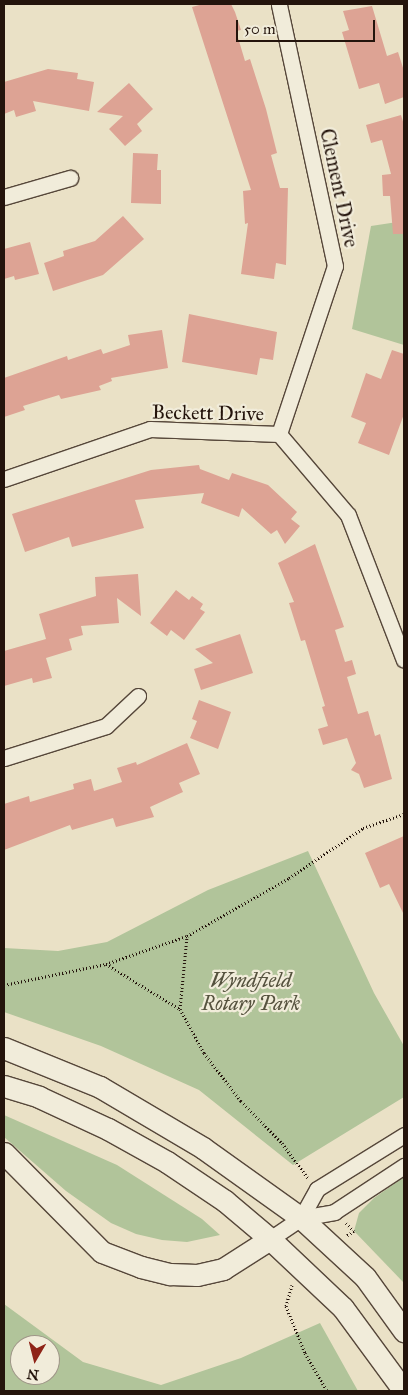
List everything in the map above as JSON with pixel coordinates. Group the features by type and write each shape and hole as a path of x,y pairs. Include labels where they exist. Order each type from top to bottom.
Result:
{"main road":[{"path":"4,1048 100,1087 203,1148 301,1218 365,1277 404,1331"},
{"path":"4,1086 39,1097 108,1129 167,1162 226,1201 270,1239 343,1308 404,1391"},
{"path":"4,1153 102,1252 141,1267 170,1274 206,1273 223,1269 270,1239"}],"street":[{"name":"Clement Drive","path":"279,4 335,266 279,434"},
{"path":"4,197 70,178"},
{"name":"Beckett Drive","path":"4,479 150,429 279,434 348,515 397,622 404,660"},
{"path":"4,758 106,726 138,696"},
{"path":"301,1218 317,1189 404,1135"},
{"path":"270,1239 301,1218 334,1212 404,1166"}],"path":[{"path":"4,985 106,964 187,936 289,878 363,828 404,814"},
{"path":"180,1009 187,936"},
{"path":"106,964 180,1009 220,1073 282,1143 317,1189"}],"green space":[{"path":"404,221 404,345 352,329 371,226"},
{"name":"Wyndfield Rotary Park","path":"308,851 374,993 404,1046 404,1097 293,1165 199,1090 101,1046 4,1012 4,948 58,951 107,942 208,890"},
{"path":"4,1115 117,1165 202,1219 220,1235 187,1242 162,1240 136,1234 111,1223 66,1191 4,1137"},
{"path":"404,1177 404,1283 354,1231 359,1213 374,1198"},
{"path":"4,1304 46,1335 10,1335 10,1385 60,1385 60,1345 83,1362 161,1385 241,1358 320,1323 358,1391 4,1391"}],"building":[{"path":"203,4 231,4 235,12 241,30 236,31 245,61 250,59 266,109 277,153 271,155 280,188 288,188 286,265 276,263 274,279 241,274 248,223 245,224 243,191 251,190 192,7"},
{"path":"372,6 387,56 398,52 404,71 404,97 385,104 379,83 359,89 342,32 349,30 343,11"},
{"path":"48,69 78,73 77,79 94,82 89,111 33,101 36,111 16,117 14,110 4,114 4,82"},
{"path":"129,83 153,109 137,124 142,131 125,146 109,129 123,116 97,112"},
{"path":"401,115 404,125 404,234 393,234 390,196 383,196 382,175 391,174 382,140 371,143 366,125"},
{"path":"133,153 158,154 157,170 161,170 161,204 131,203"},
{"path":"123,216 144,239 103,275 53,291 44,263 64,256 63,251 95,241"},
{"path":"30,242 39,274 15,280 14,276 4,279 4,249"},
{"path":"189,314 277,332 273,360 260,358 257,375 182,362"},
{"path":"162,330 168,368 111,378 112,381 99,386 101,390 61,399 59,395 23,406 25,410 4,417 4,378 67,356 68,360 101,349 103,354 130,345 128,335"},
{"path":"392,350 404,354 404,414 389,455 358,443 366,423 351,417 366,373 381,379"},
{"path":"199,465 200,469 229,480 232,473 268,485 297,512 291,519 300,526 285,544 277,530 271,534 242,508 239,517 201,503 204,493 135,500 144,528 72,547 69,537 25,552 12,514 151,470"},
{"path":"315,544 344,627 335,630 345,662 352,660 356,674 347,677 358,714 368,711 375,736 380,734 392,779 364,788 359,774 351,770 356,763 347,738 323,745 318,729 328,726 322,707 325,706 305,640 301,641 289,603 294,602 278,563"},
{"path":"138,574 141,616 117,598 119,623 81,626 83,635 69,639 72,650 46,658 52,678 33,683 32,678 4,686 4,651 46,639 39,614 96,596 95,577"},
{"path":"176,590 189,600 192,596 203,604 200,609 205,612 184,640 171,630 167,636 150,623"},
{"path":"240,634 253,673 201,690 194,669 213,663 195,649"},
{"path":"199,700 231,712 218,749 190,738 197,721 192,719"},
{"path":"187,743 200,774 179,783 183,792 150,807 154,817 116,827 113,818 72,830 70,825 4,850 4,804 29,796 30,802 74,789 73,784 91,779 94,791 122,782 117,768 136,762 137,765"},
{"path":"404,836 404,915 389,884 380,888 365,853"}]}
